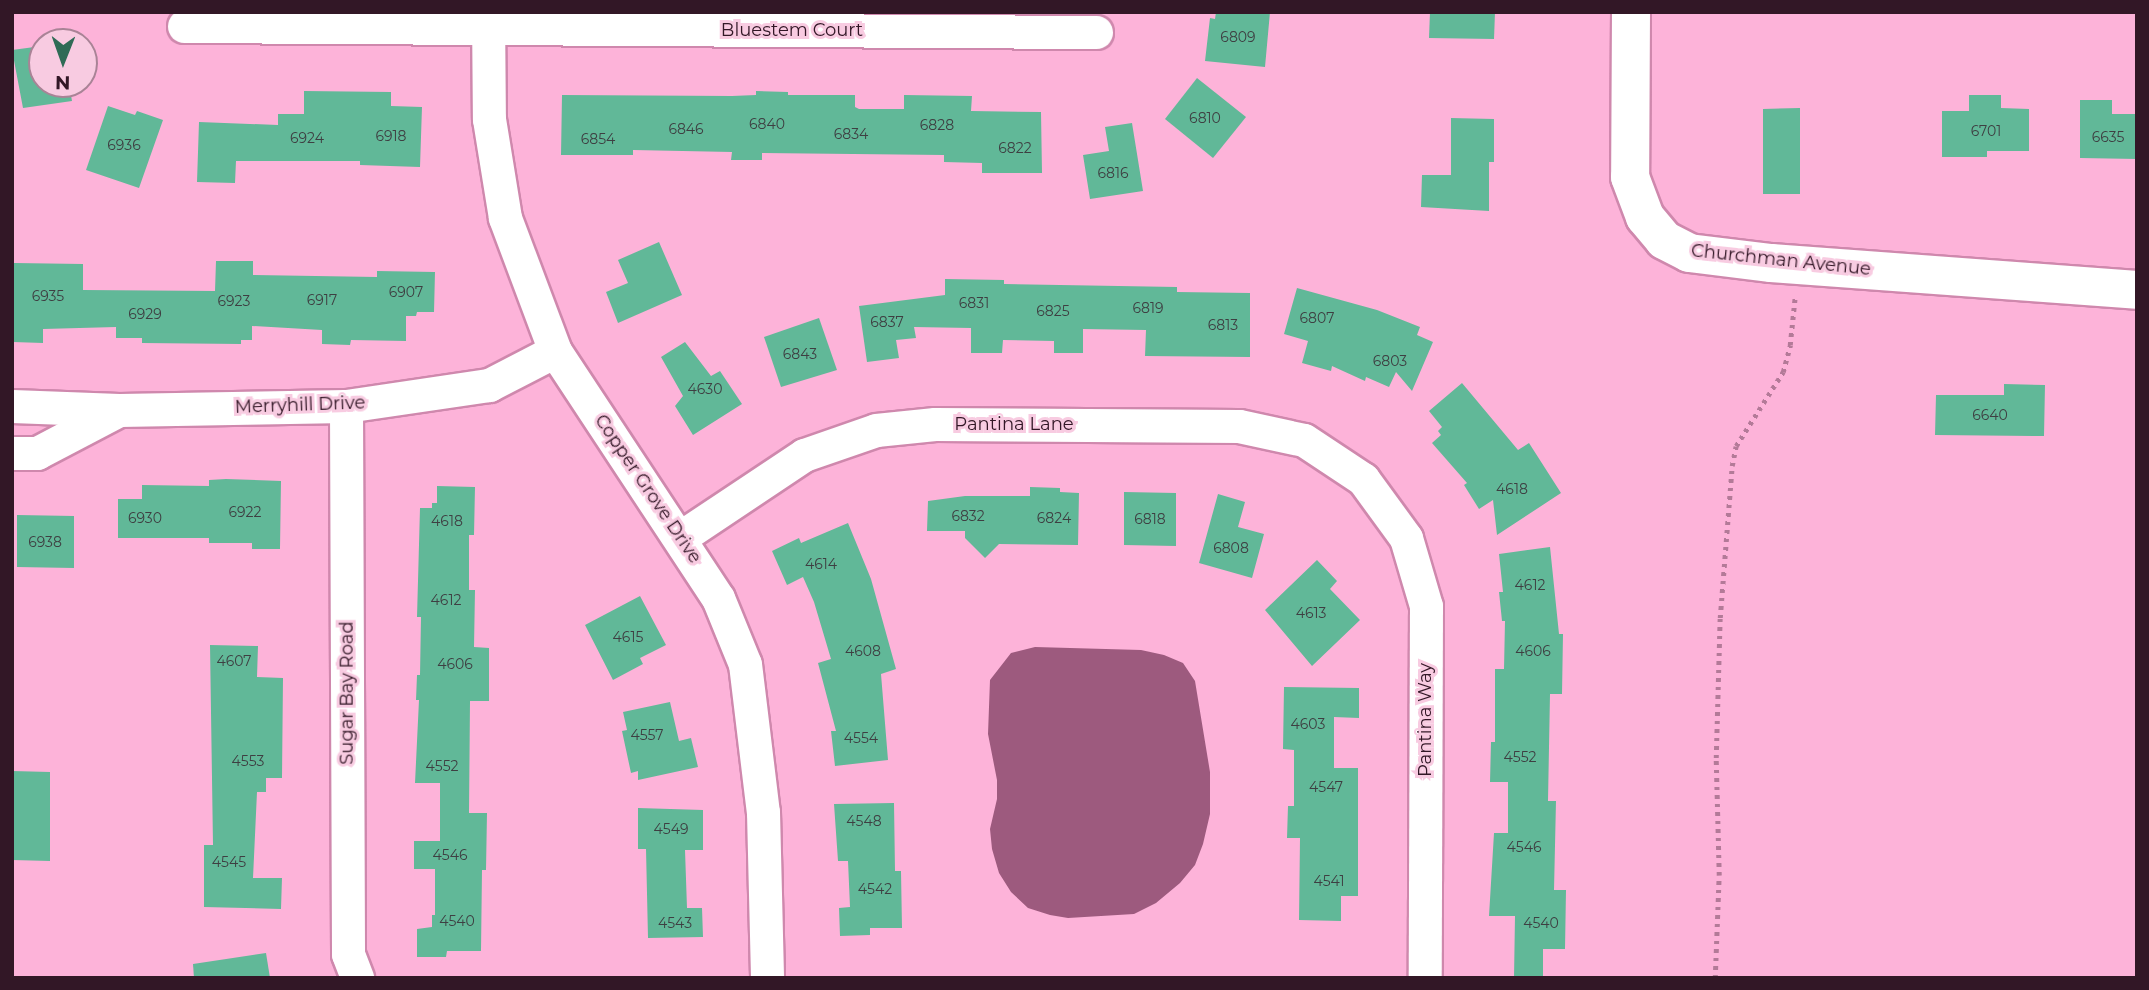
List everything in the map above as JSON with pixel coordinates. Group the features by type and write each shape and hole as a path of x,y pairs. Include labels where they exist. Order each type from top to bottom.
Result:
{"street":[{"name":"Churchman Avenue","path":"1631,12 1630,177 1645,217 1664,240 1689,253 1798,264 2137,289"},
{"name":"Bluestem Court","path":"184,26 488,20 1096,32"},
{"name":"Copper Grove Drive","path":"488,20 489,119 505,218 555,351 681,537 718,597 745,664 763,812 767,978"},
{"name":"Merryhill Drive","path":"12,406 119,410 346,406 489,385 555,351"},
{"name":"Sugar Bay Road","path":"346,406 348,954 357,978"},
{"name":"Merryhill Drive","path":"12,453 37,453 119,410"},
{"name":"Pantina Lane","path":"681,537 804,455 876,430 934,424 1239,426 1304,440 1363,480"},
{"name":"Pantina Way","path":"1363,480 1406,538 1426,606 1425,978"}],"path":[{"path":"1715,978 1720,875 1716,758 1720,618 1732,466 1736,446 1783,372 1790,345 1798,264"}],"shaded area":[{"path":"1035,647 1141,650 1183,663 1195,681 1210,772 1210,814 1203,844 1195,865 1180,883 1156,903 1134,914 1068,918 1050,915 1028,908 1011,892 999,873 990,829 997,799 997,780 988,734 990,680 1011,653"}],"building":[{"path":"1216,12 1270,12 1265,67 1205,61 1210,18 1215,19"},
{"path":"1430,12 1495,12 1494,39 1429,38"},
{"path":"28,48 28,98 71,98 72,101 23,108 12,50"},
{"path":"1197,78 1246,117 1213,158 1165,119"},
{"path":"304,91 391,92 391,106 422,107 420,167 360,165 360,161 236,161 235,183 197,182 199,122 278,125 278,114 304,114"},
{"path":"756,91 788,92 788,95 855,95 855,107 859,109 904,109 904,95 972,96 971,111 1041,112 1042,173 982,173 982,163 944,162 944,155 762,153 762,160 731,160 732,152 633,150 633,155 561,155 562,95 732,96 756,95"},
{"path":"1969,95 2001,95 2001,108 2029,109 2029,151 1987,151 1987,157 1942,157 1942,111 1969,111"},
{"path":"2080,100 2112,100 2112,114 2137,114 2137,159 2080,158"},
{"path":"108,106 135,115 137,111 163,120 139,188 86,170"},
{"path":"1800,108 1800,194 1763,194 1763,109"},
{"path":"1451,118 1494,119 1494,162 1489,162 1489,211 1421,207 1422,175 1451,175"},
{"path":"1132,123 1143,191 1090,199 1083,155 1109,151 1105,127"},
{"path":"659,242 682,295 618,323 606,292 628,283 618,260"},
{"path":"216,261 253,261 253,275 377,277 377,271 435,272 434,312 417,312 416,316 406,316 406,341 351,340 350,345 322,344 322,330 252,326 252,340 241,340 241,344 142,343 142,338 116,338 116,327 43,329 43,343 13,342 14,263 83,264 83,290 215,291"},
{"path":"945,279 1004,280 1004,284 1177,287 1177,292 1250,293 1250,357 1145,356 1146,330 1083,329 1083,353 1054,353 1054,341 1003,340 1002,353 971,353 971,328 914,327 916,338 896,340 899,358 867,362 859,306 945,295"},
{"path":"1297,288 1377,310 1420,327 1417,335 1433,342 1412,391 1396,372 1389,387 1366,377 1365,381 1332,366 1331,371 1302,363 1308,341 1284,334"},
{"path":"819,318 837,370 781,387 764,337"},
{"path":"685,342 711,376 720,371 742,404 693,435 675,406 683,396 661,357"},
{"path":"1462,383 1518,450 1529,443 1561,493 1497,535 1493,500 1479,509 1464,485 1467,483 1432,443 1441,435 1438,431 1442,427 1429,411"},
{"path":"2004,384 2045,385 2044,436 1935,435 1936,395 2004,395"},
{"path":"209,480 281,481 280,549 252,549 252,543 209,543 209,538 118,538 118,499 142,499 142,485 209,486"},
{"path":"437,486 475,487 474,535 469,535 469,590 475,590 474,647 489,648 489,701 470,701 469,813 487,813 486,870 482,870 481,951 447,951 446,957 417,957 417,929 432,927 432,915 435,915 435,869 414,869 414,841 440,841 440,783 415,783 419,700 416,700 417,675 420,675 421,617 417,617 420,508 432,508 432,503 437,503"},
{"path":"1030,487 1060,488 1060,492 1079,493 1078,545 999,544 985,558 965,538 965,531 927,531 928,501 965,496 1030,496"},
{"path":"1124,492 1176,493 1176,546 1124,545"},
{"path":"1218,494 1245,502 1238,527 1264,534 1252,578 1199,563"},
{"path":"17,515 74,516 74,568 17,567"},
{"path":"848,523 871,579 896,669 881,674 888,760 835,766 831,731 836,731 818,663 831,659 814,602 803,577 787,585 772,551 799,538 801,543"},
{"path":"1550,547 1559,634 1563,634 1562,694 1550,694 1548,801 1556,801 1554,890 1566,890 1565,949 1543,949 1543,978 1514,978 1515,916 1489,916 1494,833 1508,833 1508,782 1490,782 1491,742 1495,742 1495,669 1504,669 1505,621 1502,621 1499,592 1503,592 1499,554"},
{"path":"1317,560 1337,581 1330,589 1360,620 1312,666 1265,610"},
{"path":"640,596 666,645 640,658 643,664 613,680 585,625"},
{"path":"210,645 258,646 257,677 283,678 282,778 266,778 266,792 257,792 253,878 282,878 281,909 204,907 204,845 213,845"},
{"path":"1284,687 1359,688 1359,718 1334,717 1334,768 1358,768 1358,896 1341,896 1341,921 1299,920 1300,838 1287,838 1288,806 1294,806 1294,750 1283,749"},
{"path":"670,702 679,741 691,738 698,767 638,780 638,771 631,773 622,731 627,730 623,712"},
{"path":"12,771 50,772 50,861 12,860"},
{"path":"894,803 895,871 901,871 902,928 870,928 870,935 840,936 839,908 850,907 848,861 838,861 834,804"},
{"path":"638,808 703,810 703,850 685,850 687,908 702,908 703,937 648,938 646,849 638,849"},
{"path":"266,953 270,978 194,978 193,964"}]}
